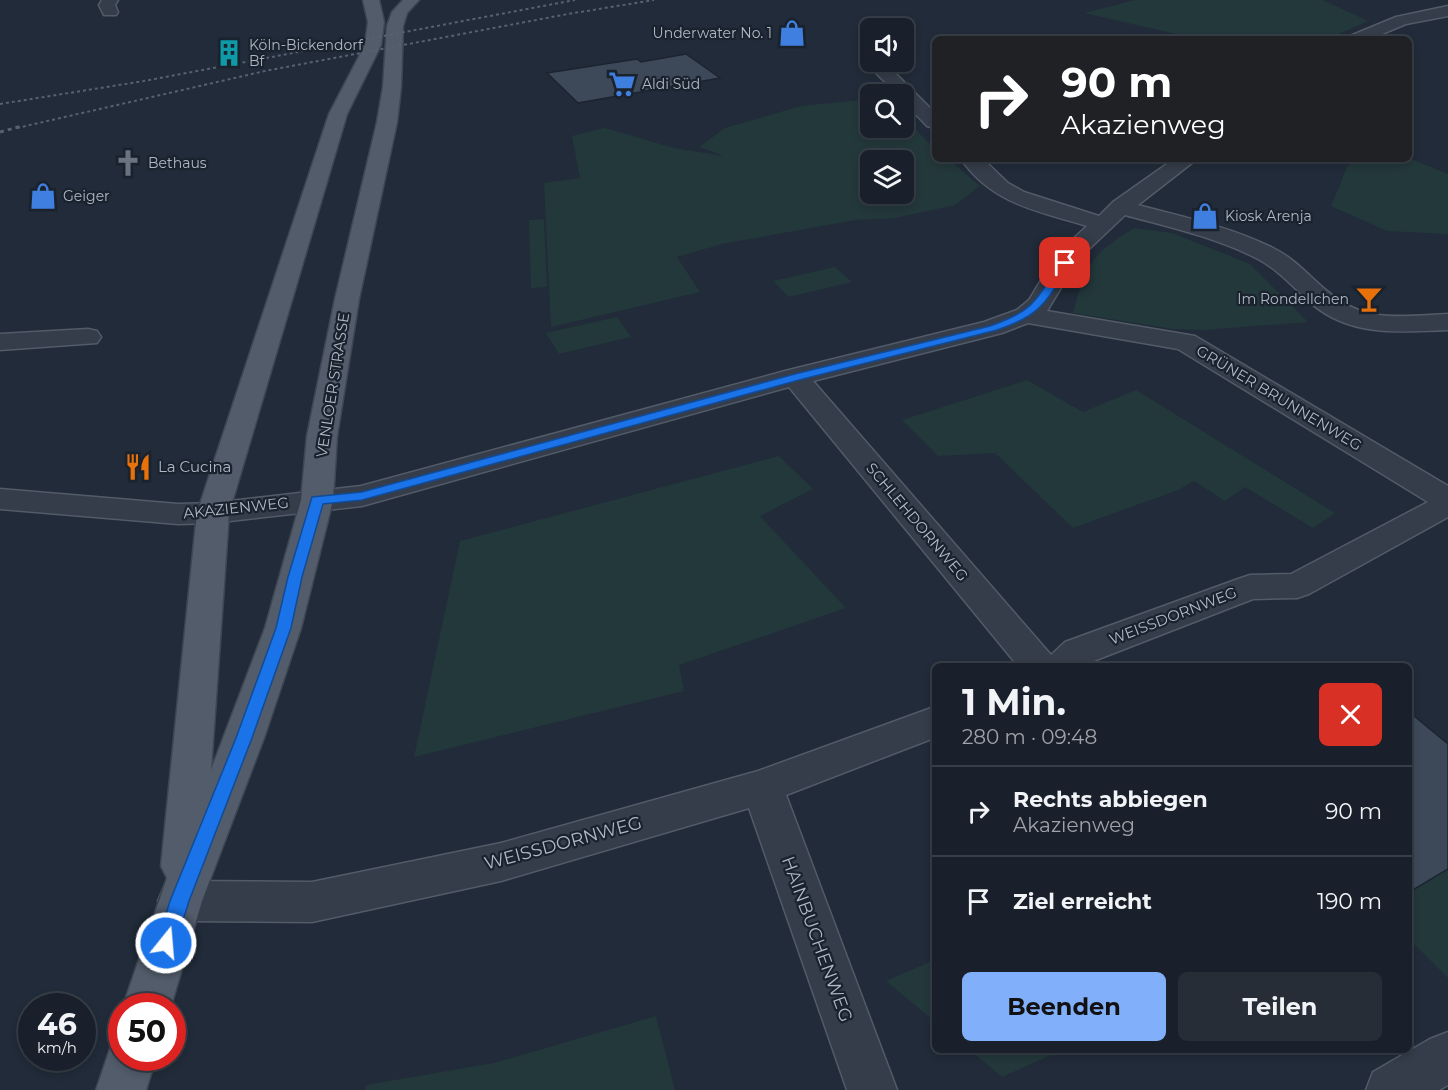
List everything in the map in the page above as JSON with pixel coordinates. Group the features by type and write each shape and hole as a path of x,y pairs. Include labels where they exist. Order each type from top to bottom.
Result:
{"main road":[{"name":"VENLOER STRASSE","path":"180,901 213,513 338,114 373,45 376,22 371,0"},
{"name":"VENLOER STRASSE","path":"151,993 180,901 244,738 283,628 317,500 322,436 347,299 380,163 387,122 392,87 395,26 400,12 411,0"},
{"path":"121,1090 127,1071"}],"street":[{"path":"1363,36 1402,20 1448,11"},
{"path":"886,72 932,120"},
{"path":"974,162 1000,188 1016,197 1102,224"},
{"name":"AKAZIENWEG","path":"0,499 178,514 213,513 362,496 795,377 993,328 1026,315 1047,294 1057,274 1073,252 1121,207 1183,162"},
{"path":"1121,207 1222,237 1266,254 1299,276 1336,310 1354,319 1374,324 1448,322"},
{"name":"GRÜNER BRUNNENWEG","path":"1026,315 1186,342 1448,502"},
{"path":"0,342 88,337"},
{"name":"SCHLEHDORNWEG","path":"795,377 1036,663"},
{"name":"WEISSDORNWEG","path":"1067,663 1078,652 1250,587 1297,586 1448,502"},
{"name":"WEISSDORNWEG","path":"180,901 312,902 501,862 762,787 932,723"},
{"name":"HAINBUCHENWEG","path":"762,787 872,1090"},
{"path":"1401,1088 1448,1057"}],"green space":[{"path":"1135,0 1323,0 1368,21 1335,36 1185,36 1084,13"},
{"path":"860,100 860,138 914,138 914,128 932,146 932,162 952,162 980,186 955,205 895,218 856,220 722,244 677,257 700,292 551,327 544,183 580,178 572,136 605,128 674,148 724,156 699,147 725,128 801,106"},
{"path":"1412,159 1448,174 1448,234 1387,231 1331,206 1348,165 1358,162 1412,162"},
{"path":"544,219 547,287 531,288 529,220"},
{"path":"1134,228 1172,233 1250,264 1308,322 1204,330 1173,329 1073,313 1086,272 1092,263 1108,246"},
{"path":"835,267 852,282 789,297 773,281"},
{"path":"617,317 631,337 559,354 546,333"},
{"path":"1027,380 1083,412 1136,390 1335,513 1313,528 1245,487 1225,501 1194,481 1178,490 1073,528 995,453 938,456 902,420"},
{"path":"779,456 813,489 760,516 846,608 679,665 684,691 414,757 460,541"},
{"path":"1448,864 1448,978 1412,942 1412,883 1436,871 1440,874"},
{"path":"932,961 932,1019 886,981"},
{"path":"656,1016 675,1090 365,1090 366,1085 494,1063"},
{"path":"974,1053 1055,1053 1002,1077"}],"building":[{"name":"Aldi Süd","path":"686,54 720,78 578,103 547,73 637,59 641,62"},
{"path":"1412,714 1448,744 1448,869 1412,891"}],"railway":[{"path":"0,104 144,81 575,0"},
{"path":"17,128 265,71 654,0"},
{"path":"0,132 22,126"}],"place":[{"name":"Underwater No. 1","path":"792,33"},
{"name":"Köln-Bickendorf Bf","path":"229,53"},
{"name":"Aldi Süd","path":"622,84"},
{"name":"Bethaus","path":"128,163"},
{"name":"Geiger","path":"43,196"},
{"name":"Kiosk Arenja","path":"1205,216"},
{"name":"Im Rondellchen","path":"1369,299"},
{"name":"La Cucina","path":"138,467"}],"route":[{"path":"166,943 283,628 317,500 362,496 795,377 993,328 1014,321 1039,305 1065,263"}]}
